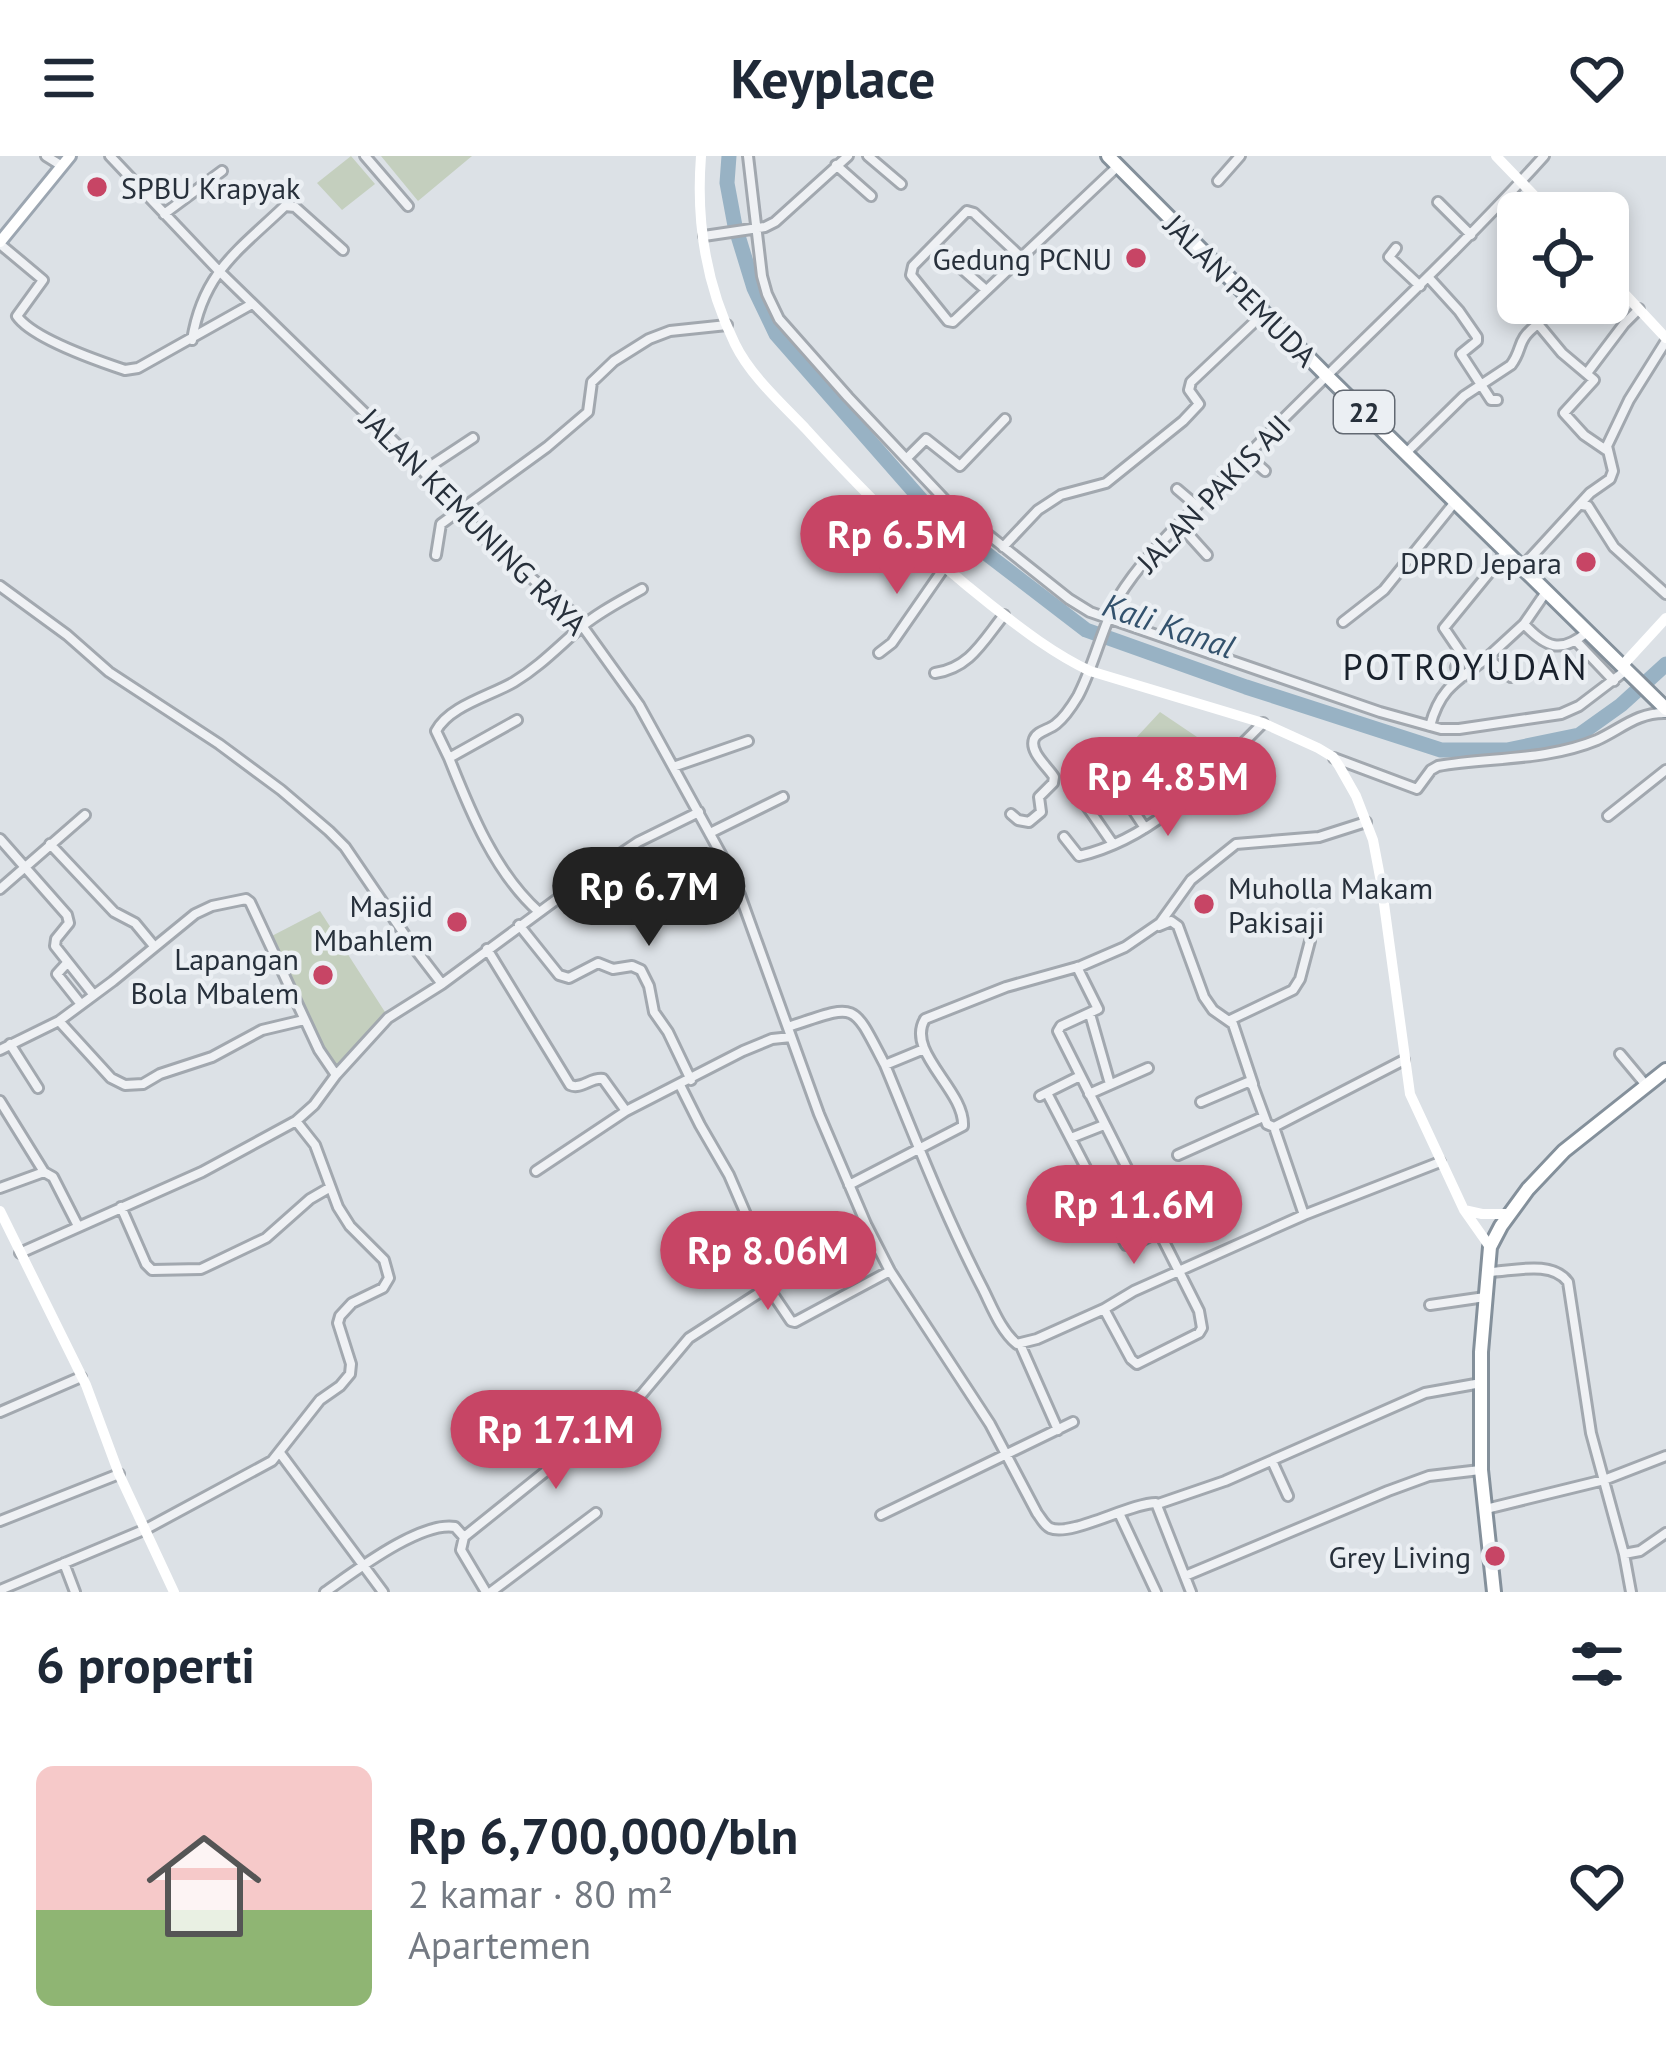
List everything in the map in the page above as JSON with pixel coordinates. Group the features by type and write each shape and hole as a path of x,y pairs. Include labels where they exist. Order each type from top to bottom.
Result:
{"highway":[{"name":"JALAN PEMUDA","path":"1115,160 1546,592 1582,636 1626,671"},
{"name":"22","path":"1626,671 1666,710"},
{"path":"1494,1592 1481,1470 1481,1352 1490,1247 1509,1214 1564,1151 1666,1070"}],"main road":[{"path":"701,156 699,188 712,284 739,352 881,510 944,568 1067,660 1263,723 1333,757 1367,822 1381,882 1410,1094 1464,1210 1490,1247"},
{"path":"1496,156 1533,192"},
{"path":"0,243 66,161"},
{"path":"1629,298 1664,333"},
{"path":"1626,671 1666,618"},
{"path":"1464,1210 1509,1214"},
{"path":"0,1211 82,1377 119,1474 174,1592"}],"street":[{"path":"46,156 66,161"},
{"name":"JALAN KEMUNING RAYA","path":"110,156 485,539 552,593 622,678 699,812 740,895 866,1225 890,1271 1008,1454 1047,1527 1062,1528 1146,1503 1159,1504 1210,1487 1425,1393 1482,1382"},
{"path":"365,156 408,206"},
{"path":"748,156 752,229 766,294 779,319 946,501 1080,607 1430,726 1459,729 1561,714 1580,706 1626,671"},
{"path":"706,235 765,227 785,216 848,156"},
{"path":"868,156 901,184"},
{"path":"1218,181 1240,156"},
{"name":"JALAN PAKIS AJI","path":"1011,814 1029,821 1042,810 1039,797 1054,777 1033,749 1034,739 1066,714 1092,666 1117,598 1130,580 1179,524 1472,235 1544,156"},
{"path":"1023,259 967,211 914,266 911,275 953,322 1023,259 1115,160"},
{"path":"836,165 871,196"},
{"path":"164,214 222,171"},
{"path":"1438,202 1472,235"},
{"path":"192,340 196,317 218,270 285,206 290,205 343,250"},
{"path":"0,243 42,277 42,284 17,317 23,324 128,370 252,304"},
{"path":"935,245 986,290"},
{"path":"1391,250 1390,258 1420,286"},
{"path":"1429,278 1478,339 1461,354 1493,401 1497,400"},
{"path":"1587,373 1639,309"},
{"path":"1004,547 1038,510 1061,495 1106,483 1184,421 1199,404 1189,390 1191,382 1264,313"},
{"path":"1406,453 1464,396 1514,362 1521,339 1538,324 1594,380 1564,413 1606,450 1612,476 1522,568"},
{"path":"436,554 439,527 589,412 592,382 614,361 664,332 727,325"},
{"path":"1606,450 1664,333"},
{"path":"907,458 926,439 962,466 1005,419"},
{"path":"423,471 473,438"},
{"path":"1247,455 1264,471"},
{"path":"1177,489 1197,506"},
{"path":"1343,622 1384,590 1456,501"},
{"path":"1580,505 1588,506 1614,547 1666,594"},
{"path":"1179,524 1207,555"},
{"path":"1464,676 1456,668 1462,653 1444,628 1506,552"},
{"path":"879,653 892,643 944,568"},
{"path":"0,586 109,672 250,766 329,832 442,984"},
{"path":"539,912 518,894 489,845 436,731 455,712 515,681 548,659 582,626 642,589"},
{"path":"1430,726 1438,700 1524,624 1546,592"},
{"path":"935,673 965,663 1004,615"},
{"path":"1524,624 1552,645 1566,646 1582,636 1614,681"},
{"path":"1650,635 1666,631"},
{"path":"1487,658 1511,677"},
{"path":"1333,757 1417,789 1438,766 1537,756 1597,740 1643,715 1666,710"},
{"path":"448,758 517,720"},
{"path":"1064,837 1079,856 1145,828 1199,788 1263,723"},
{"path":"673,767 748,741"},
{"path":"1098,757 1145,828"},
{"path":"1608,816 1666,770"},
{"path":"710,833 783,797"},
{"path":"1086,805 1113,844"},
{"path":"20,1253 202,1172 296,1121 383,1022 638,842 699,812"},
{"path":"0,889 85,814"},
{"path":"1152,929 1191,880 1236,844 1319,837 1367,822"},
{"path":"0,839 69,920 54,942 56,950 93,994"},
{"path":"50,844 114,912 135,923 154,946"},
{"path":"0,1050 59,1021 203,909 248,899 319,1050 336,1075"},
{"path":"849,1185 960,1129 964,1118 924,1049 919,1032 925,1019 1006,987 1077,967 1172,921 1204,997 1213,1010 1230,1020 1268,1126 1404,1060"},
{"path":"519,925 559,975 569,978 598,963 641,970 654,1012 691,1080"},
{"path":"1230,1020 1293,990 1310,941"},
{"path":"487,949 570,1085 603,1079 626,1112"},
{"path":"67,963 57,974 81,1004"},
{"path":"1077,967 1097,1010 1058,1031 1199,1311 1202,1331 1142,1363 1133,1363 1104,1309"},
{"path":"536,1171 626,1112 743,1051 836,1012 852,1013 864,1023 885,1065 960,1244 1011,1341 1020,1344 1304,1215 1440,1162"},
{"path":"1090,1014 1110,1084"},
{"path":"59,1021 111,1078 132,1085 212,1057 268,1028 305,1020"},
{"path":"10,1044 38,1088"},
{"path":"885,1065 924,1049"},
{"path":"1620,1054 1645,1084"},
{"path":"1089,1094 1148,1068"},
{"path":"1080,1076 1044,1094 1126,1245 1196,1212"},
{"path":"1201,1102 1245,1082 1253,1086"},
{"path":"680,1085 754,1233 775,1238 791,1271"},
{"path":"0,1101 44,1172 53,1177 78,1226"},
{"path":"1178,1155 1263,1117"},
{"path":"0,1590 146,1529 272,1461 320,1400 350,1374 340,1316 352,1303 383,1288 389,1278 387,1264 350,1226 329,1188 315,1145 296,1121"},
{"path":"1071,1138 1104,1125"},
{"path":"1274,1127 1304,1215"},
{"path":"0,1188 44,1172"},
{"path":"121,1207 152,1270 201,1269 266,1238 329,1188"},
{"path":"596,1514 488,1592 461,1550 464,1537 642,1394 689,1338 866,1225"},
{"path":"1490,1272 1548,1269 1566,1277 1591,1433 1631,1592"},
{"path":"768,1286 795,1322 890,1271"},
{"path":"1430,1305 1487,1297"},
{"path":"1020,1344 1058,1430"},
{"path":"0,1412 82,1377"},
{"path":"881,1515 1073,1422"},
{"path":"280,1454 383,1592"},
{"path":"1484,1509 1604,1480 1666,1456"},
{"path":"1272,1461 1288,1496"},
{"path":"1185,1576 1429,1476 1481,1470"},
{"path":"0,1521 119,1474"},
{"path":"1159,1504 1191,1592"},
{"path":"1119,1513 1156,1592"},
{"path":"325,1592 363,1564 437,1526 455,1527 464,1537"},
{"path":"1624,1554 1640,1551 1666,1533"},
{"path":"64,1564 75,1592"},
{"path":"32,1577 38,1592"}],"green space":[{"path":"351,156 375,184 342,210 317,183"},
{"path":"381,156 472,156 418,201"},
{"path":"1160,712 1200,739 1169,772 1134,740"},
{"name":"Lapangan Bola Mbalem","path":"320,911 385,1012 333,1069 266,939"}],"waterway":[{"name":"Kali Kanal","path":"729,156 727,183 735,226 754,288 776,334 932,512 1086,630 1441,750 1507,750 1579,735 1666,664"}],"place":[{"name":"SPBU Krapyak","path":"97,187"},
{"name":"Gedung PCNU","path":"1136,258"},
{"name":"DPRD Jepara","path":"1586,562"},
{"name":"Muholla Makam Pakisaji","path":"1204,904"},
{"name":"Masjid Mbahlem","path":"457,922"},
{"name":"Lapangan Bola Mbalem","path":"323,975"},
{"name":"Grey Living","path":"1495,1556"}],"district":[{"name":"POTROYUDAN","path":"1466,666"}]}
